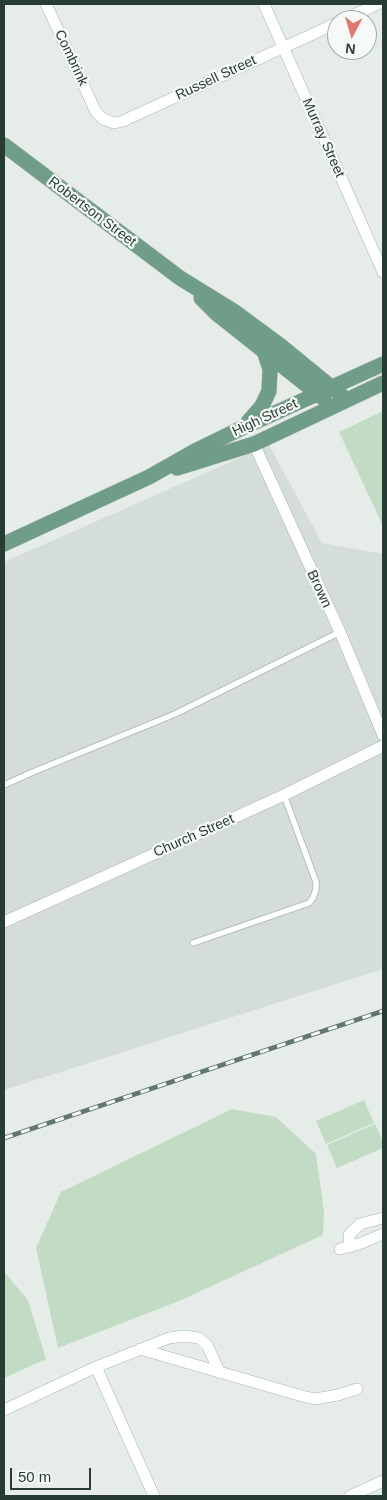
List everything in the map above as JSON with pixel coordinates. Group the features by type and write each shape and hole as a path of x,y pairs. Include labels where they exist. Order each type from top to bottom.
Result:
{"main road":[{"name":"Robertson Street","path":"4,145 180,278 236,312 281,346 324,391"},
{"name":"Robertson Street","path":"180,278 217,314 264,350 340,403"},
{"path":"242,428 262,406 269,391 270,369 264,350"},
{"name":"High Street","path":"4,544 149,477 195,451 242,428 383,364"},
{"name":"High Street","path":"149,477 254,444 383,384"}],"street":[{"name":"Combrink","path":"46,4 96,112"},
{"name":"Murray Street","path":"264,4 383,272"},
{"path":"365,10 378,4"},
{"name":"Russell Street","path":"96,112 102,119 108,122 123,121 327,28"},
{"name":"Brown","path":"254,444 340,632 383,735"},
{"name":"Church Street","path":"4,922 284,795 383,746"},
{"path":"383,1218 360,1224 349,1235 345,1248 383,1234"},
{"path":"4,1410 96,1367 169,1338 184,1336 199,1338 207,1345 220,1373"},
{"path":"140,1349 315,1399 338,1396 357,1389"},
{"path":"96,1367 154,1496"},
{"path":"350,1496 383,1481"}],"lane":[{"path":"4,785 175,714 340,632"},
{"path":"193,943 309,903 313,898 316,882 284,795"}],"shaded area":[{"path":"269,445 322,543 383,554 383,969 4,1090 4,562"}],"green space":[{"path":"383,411 383,526 339,432"},
{"path":"364,1100 374,1123 326,1144 316,1121"},
{"path":"232,1109 276,1117 316,1154 324,1211 323,1235 179,1301 58,1348 36,1248 61,1192"},
{"path":"375,1124 383,1142 383,1148 337,1168 327,1145"},
{"path":"4,1272 28,1300 46,1359 4,1378"}],"railway":[{"path":"4,1138 383,1011"}]}
